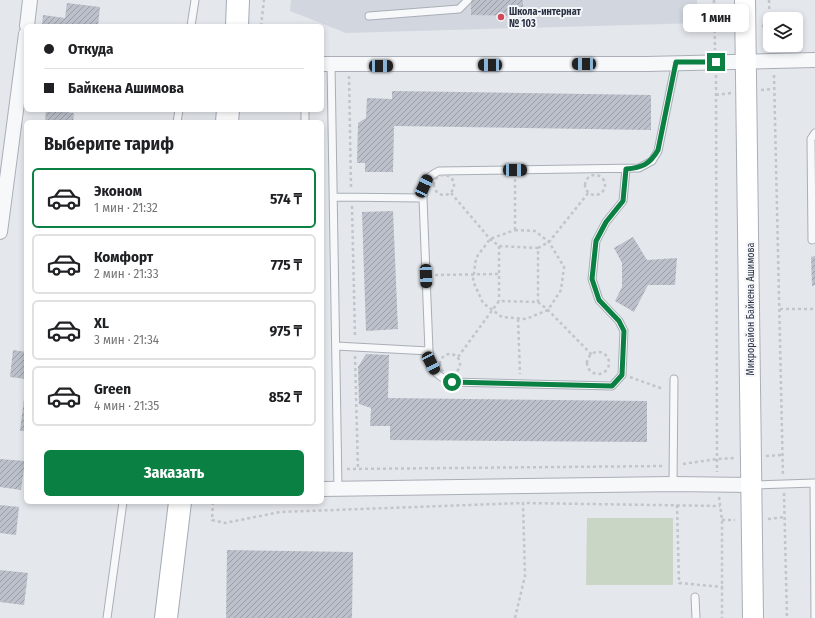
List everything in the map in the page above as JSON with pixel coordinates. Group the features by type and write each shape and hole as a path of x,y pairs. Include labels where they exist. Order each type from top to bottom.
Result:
{"main road":[{"path":"236,24 238,0"},
{"path":"166,618 180,504"}],"street":[{"path":"27,24 30,0"},
{"name":"Микрорайон Байкена Ашимова","path":"745,0 753,618"},
{"path":"0,232 24,49"},
{"path":"326,64 349,66 815,60"},
{"path":"324,489 673,484 751,485"}],"lane":[{"path":"191,24 195,0"},
{"path":"368,16 459,9 468,0"},
{"path":"626,169 623,201 606,222 596,241 592,279 599,300 619,321 624,331 622,375 612,386 520,382 452,382 441,378 431,363 428,351 423,198 424,186 428,176 439,171 640,168 652,161 658,150 676,62"},
{"path":"326,64 334,197 338,489"},
{"path":"812,240 811,139 815,133"},
{"path":"334,197 423,198"},
{"path":"336,346 428,351"},
{"path":"673,484 674,379"},
{"path":"751,485 814,482 815,618"},
{"path":"107,618 123,504"},
{"path":"695,597 696,618"}],"path":[{"path":"261,24 264,0"},
{"path":"714,0 716,62 717,485 722,520 722,618"},
{"path":"769,0 769,12"},
{"path":"780,61 773,77 787,618"},
{"path":"349,66 349,140 358,470"},
{"path":"515,170 515,230"},
{"path":"593,175 602,178 604,188 601,192 596,194 589,192 585,186 588,177 593,175"},
{"path":"448,176 452,179 455,184 451,193 446,195 436,192 434,187 438,177 448,176"},
{"path":"451,193 490,239 499,246 538,248 549,242 589,192"},
{"path":"515,230 535,231 549,242 564,267 561,290 548,310 526,319 502,317 483,303 473,281 476,258 490,239 515,230"},
{"path":"499,246 500,301"},
{"path":"538,248 538,302"},
{"path":"426,276 499,274"},
{"path":"458,357 449,354 444,356 441,360 443,370 447,373 457,371 460,367 458,357 492,309 500,301 538,302 548,310 592,355"},
{"path":"780,309 815,309"},
{"path":"518,319 520,382"},
{"path":"602,353 607,356 609,361 608,367 605,371 595,373 590,370 588,359 592,355 602,353"},
{"path":"622,375 674,392"},
{"path":"337,469 358,470 673,465 717,459"},
{"path":"213,504 212,520 225,523 280,512 523,503 720,506"},
{"path":"515,618 524,576 523,503"},
{"path":"677,505 679,583 697,586 723,587"}],"shaded area":[{"name":"Школа-интернат № 103","path":"291,0 697,0 698,23 346,33 290,11"}],"green space":[{"path":"587,518 673,518 673,585 586,585"}],"building":[{"path":"471,0 523,0 523,16 471,15"},
{"path":"67,3 100,7 98,24 42,24 43,15 65,18"},
{"path":"392,91 651,95 651,130 394,126 393,172 365,172 365,163 357,163 358,123 366,118 367,98 392,99"},
{"path":"46,112 74,113 73,120 45,120"},
{"path":"393,211 398,329 366,331 362,212"},
{"path":"633,237 647,260 677,258 675,285 648,285 634,312 615,301 622,287 622,263 614,248"},
{"path":"815,256 815,285 812,286 811,257"},
{"path":"13,350 24,352 24,379 10,377"},
{"path":"366,354 389,355 388,398 647,401 647,442 390,440 390,426 370,426 371,408 359,404 358,367"},
{"path":"24,399 24,431 20,431"},
{"path":"0,459 24,461 21,490 0,487"},
{"path":"0,505 19,507 16,535 0,533"},
{"path":"227,550 353,552 352,618 226,618"},
{"path":"0,570 28,573 24,605 0,602"}],"place":[{"name":"Школа-интернат № 103","path":"501,17"}],"route":[{"path":"452,382 520,382 612,386 622,375 624,331 619,321 599,300 592,279 596,241 606,222 623,201 626,169 640,168 652,161 658,150 676,62 716,62"}]}
